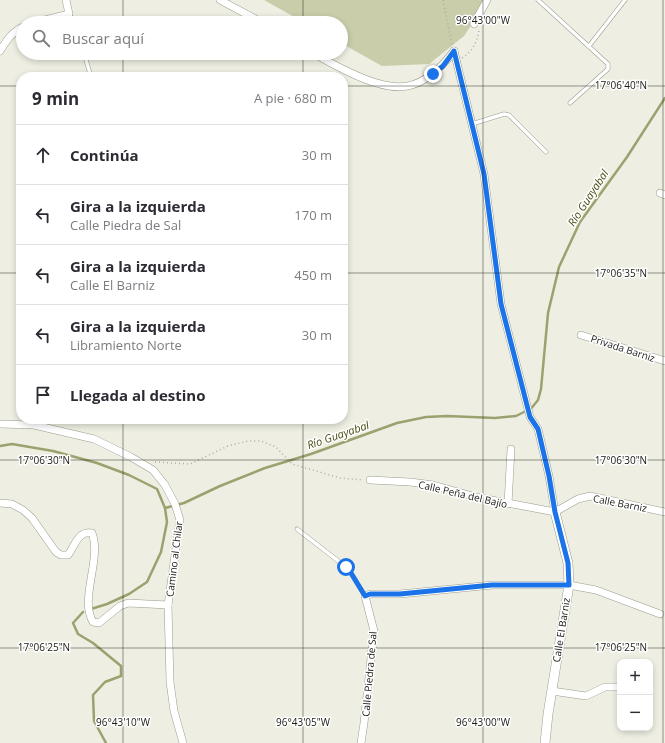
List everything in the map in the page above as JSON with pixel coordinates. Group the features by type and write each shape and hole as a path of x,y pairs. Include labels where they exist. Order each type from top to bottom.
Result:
{"street":[{"path":"62,16 70,14 66,0"},
{"path":"220,0 250,16"},
{"path":"474,24 488,0"},
{"path":"0,51 10,36 16,31"},
{"path":"326,60 362,79 387,87 407,87 424,80 443,66 454,51"},
{"name":"Calle El Barniz","path":"454,51 484,174 501,304 530,417 538,429 549,476 555,512 568,563 569,585 545,743"},
{"name":"Privada Barniz","path":"581,335 665,361"},
{"name":"Camino al Chilar","path":"0,424 34,425 94,439 143,463 153,470 165,486 176,505 180,520 168,605 170,682 174,711 183,743"},
{"path":"508,504 511,449"},
{"name":"Calle Peña del Bajío","path":"370,480 410,482 508,504 555,512"},
{"name":"Calle Barniz","path":"555,512 578,499 590,496 665,512"},
{"path":"0,504 12,504 23,510 32,518 56,552 61,556 68,555 81,534 86,532 92,533 95,541 95,551 89,600 90,617 93,622 98,623 120,606 128,603 168,605"},
{"path":"365,596 492,585 569,585 596,590 660,614"},
{"name":"Calle Piedra de Sal","path":"361,743 374,631 365,596"},
{"path":"552,691 586,696 605,687 617,687"}],"lane":[{"path":"538,0 608,64 608,69 570,103"},
{"path":"589,46 625,0"},
{"path":"86,60 90,72"},
{"path":"472,124 504,114 509,115 546,152"},
{"path":"297,529 346,567 365,596"}],"path":[{"path":"443,0 454,51"},
{"path":"456,61 463,58 472,50 476,43 480,29"},
{"path":"143,463 161,462 190,464 228,446 248,441 261,441 276,447 292,464 340,478 370,480"}],"green space":[{"path":"264,0 488,0 464,36 429,64 382,66 348,47 348,16 293,16"}],"waterway":[{"name":"Río Guayabal","path":"530,410 538,400 541,389 548,313 559,267 580,222 627,157 665,98"},
{"name":"Río Guayabal","path":"165,508 184,503 220,486 265,468 311,454 397,423 426,417 447,416 495,418 516,416 524,412"},
{"path":"0,446 12,444 53,451 97,463 129,475 157,489 165,508 167,522 161,552 147,582 129,594 107,604 91,609"},
{"path":"83,612 73,623 78,634 93,643 121,666 121,676 105,682 93,695 94,721 106,743"}],"route":[{"path":"346,567 365,596 370,594 400,594 492,585 569,585 568,563 555,512 549,476 538,429 530,417 501,304 484,174 454,51 443,66 433,74"}]}
